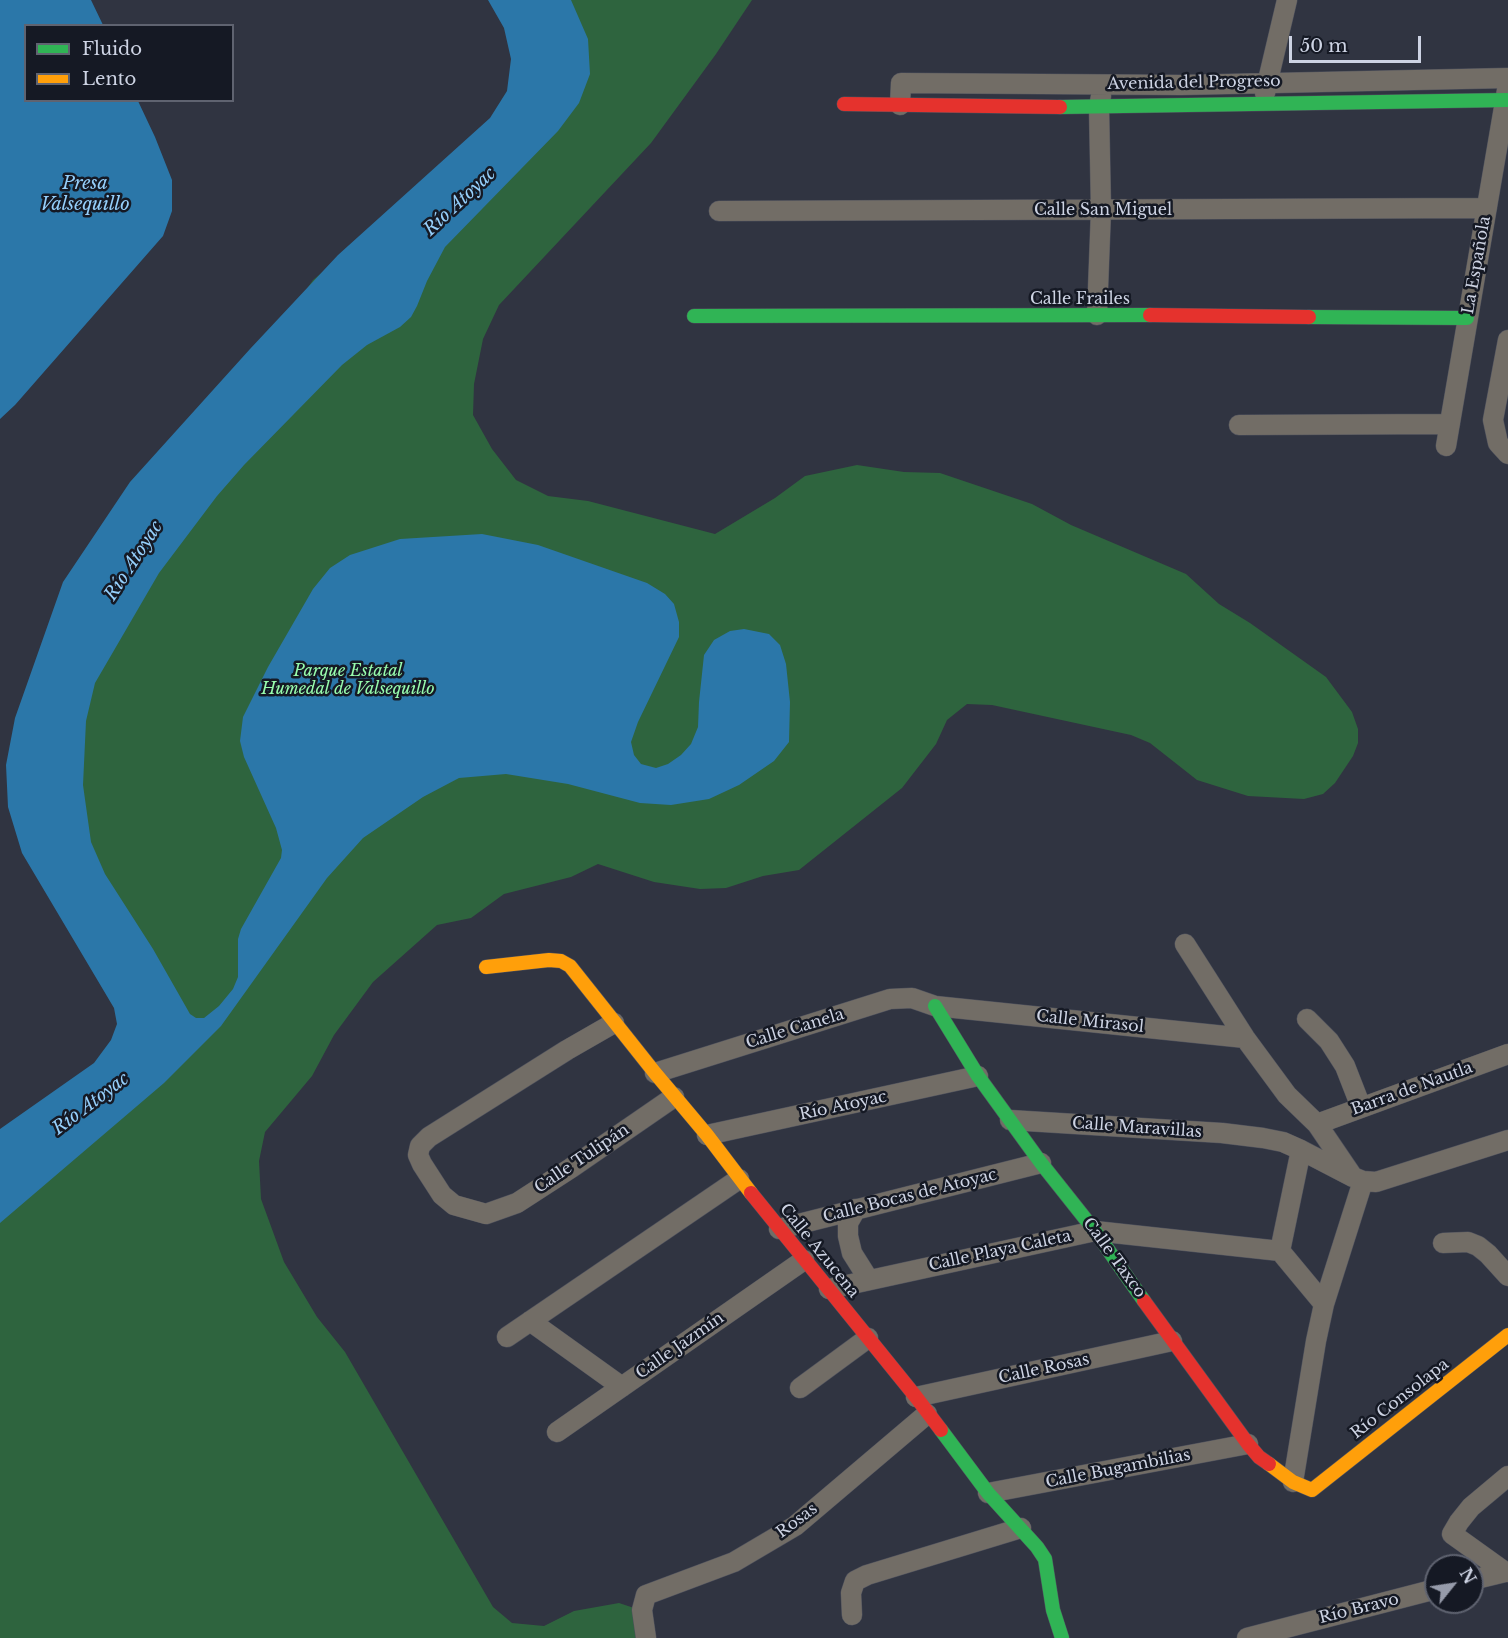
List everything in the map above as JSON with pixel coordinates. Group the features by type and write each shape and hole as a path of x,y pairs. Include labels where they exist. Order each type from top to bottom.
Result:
{"street":[{"path":"1263,104 1287,0"},
{"name":"Avenida del Progreso","path":"900,105 901,83 1103,85 1508,78"},
{"path":"1097,315 1101,210 1099,107 1103,85"},
{"name":"Avenida del Progreso","path":"844,104 1099,107 1263,104 1507,95"},
{"name":"La Española","path":"1446,446 1507,95"},
{"name":"Calle San Miguel","path":"719,211 1487,208"},
{"name":"Calle Frailes","path":"694,316 1097,315 1467,318"},
{"path":"1508,340 1493,420 1498,444 1508,454"},
{"path":"1239,424 1450,424"},
{"path":"1185,944 1245,1038 1287,1095 1317,1124 1358,1179 1376,1182 1508,1140"},
{"name":"Calle Azucena","path":"486,967 549,960 561,961 570,966 707,1135 778,1229 829,1288 916,1397 987,1493 1037,1547 1045,1559 1053,1610 1062,1638"},
{"name":"Calle Canela","path":"655,1073 890,999 912,998 935,1006"},
{"name":"Calle Mirasol","path":"935,1006 1245,1038"},
{"name":"Calle Taxco","path":"935,1006 978,1076 1041,1163 1095,1231 1248,1444 1259,1457 1293,1482 1312,1490"},
{"path":"1307,1019 1329,1041 1345,1066 1362,1107"},
{"name":"Calle Tulipán","path":"614,1023 429,1137 420,1146 418,1155 442,1195 454,1205 486,1214 517,1203 674,1097"},
{"name":"Barra de Nautla","path":"1317,1124 1508,1054"},
{"name":"Río Atoyac","path":"707,1135 978,1076"},
{"name":"Calle Maravillas","path":"1010,1120 1222,1133 1263,1138 1301,1150 1358,1179"},
{"path":"1301,1150 1280,1251 1324,1304"},
{"name":"Calle Bocas de Atoyac","path":"778,1229 1041,1163"},
{"path":"507,1337 739,1179"},
{"path":"1293,1482 1316,1341 1358,1179"},
{"path":"856,1209 848,1223 848,1236 852,1253 869,1280"},
{"name":"Calle Playa Caleta","path":"829,1288 1095,1231 1280,1251"},
{"path":"1443,1243 1468,1242 1478,1246 1508,1275"},
{"name":"Calle Jazmín","path":"557,1432 804,1260"},
{"path":"530,1321 622,1387"},
{"name":"Río Consolapa","path":"1312,1490 1508,1335"},
{"path":"800,1388 868,1338"},
{"name":"Calle Rosas","path":"916,1397 1172,1341"},
{"name":"Rosas","path":"646,1638 642,1610 646,1595 734,1562 795,1526 927,1414"},
{"name":"Calle Bugambilias","path":"987,1493 1248,1444"},
{"path":"1507,1572 1452,1534 1471,1507 1508,1476"},
{"path":"852,1615 851,1593 855,1581 867,1575 1021,1528"},
{"path":"1484,1577 1507,1572"},
{"name":"Río Bravo","path":"1251,1638 1424,1592"}],"green space":[{"name":"Parque Estatal Humedal de Valsequillo","path":"495,0 752,0 651,143 499,305 483,339 474,384 473,415 492,449 516,480 548,496 588,501 715,534 775,498 805,476 857,465 904,472 940,473 1032,504 1071,525 1186,574 1219,604 1326,677 1352,712 1358,729 1358,743 1353,756 1335,783 1323,794 1304,799 1248,796 1197,780 1150,743 1131,735 992,705 967,704 947,720 936,744 902,788 799,870 763,876 726,888 700,889 654,882 598,864 571,877 504,894 471,918 437,925 373,982 334,1035 312,1076 265,1132 259,1161 261,1199 284,1262 317,1317 345,1352 493,1607 512,1623 544,1626 574,1611 619,1603 637,1609 650,1638 0,1638 0,1159 140,1023 18,759 180,474 313,280 529,103"}],"water":[{"name":"Presa Valsequillo","path":"0,0 91,0 103,24 24,24 24,102 138,102 172,180 172,211 163,236 15,405 0,419"},
{"path":"488,0 571,0 588,39 590,74 579,103 558,131 445,247 411,317 400,327 367,345 342,365 244,465 217,496 159,573 95,683 86,721 83,785 91,842 105,874 153,949 190,1014 196,1018 204,1018 219,1006 233,989 238,977 238,939 241,929 281,858 282,850 276,828 244,757 240,741 243,717 268,667 313,589 330,568 350,555 400,539 482,534 538,545 647,583 665,594 674,604 679,622 679,637 638,722 631,742 634,755 641,764 656,768 668,764 691,744 698,727 704,655 714,640 730,631 744,629 769,634 780,645 786,664 790,702 789,742 774,761 739,785 709,799 671,805 640,803 568,784 506,774 459,778 423,797 363,838 327,878 221,1026 164,1083 0,1223 0,1129 94,1063 111,1040 117,1024 114,1008 22,853 8,807 6,765 15,718 63,582 130,482 250,349 338,255 490,118 507,91 511,59 504,28"}],"traffic: fast":[{"path":"1060,107 1508,100"},
{"path":"694,316 1150,315"},
{"path":"1309,317 1467,318"},
{"path":"935,1006 978,1076 1041,1163 1095,1231 1144,1301"},
{"path":"941,1430 988,1493 1045,1559 1053,1610 1062,1638"}],"traffic: slow":[{"path":"486,967 549,960 561,961 570,966 751,1193"},
{"path":"1269,1464 1293,1482 1312,1490 1508,1335"}],"traffic: jam":[{"path":"844,104 1060,107"},
{"path":"1150,315 1309,317"},
{"path":"751,1193 941,1430"},
{"path":"1144,1301 1248,1444 1259,1457 1269,1464"}]}
